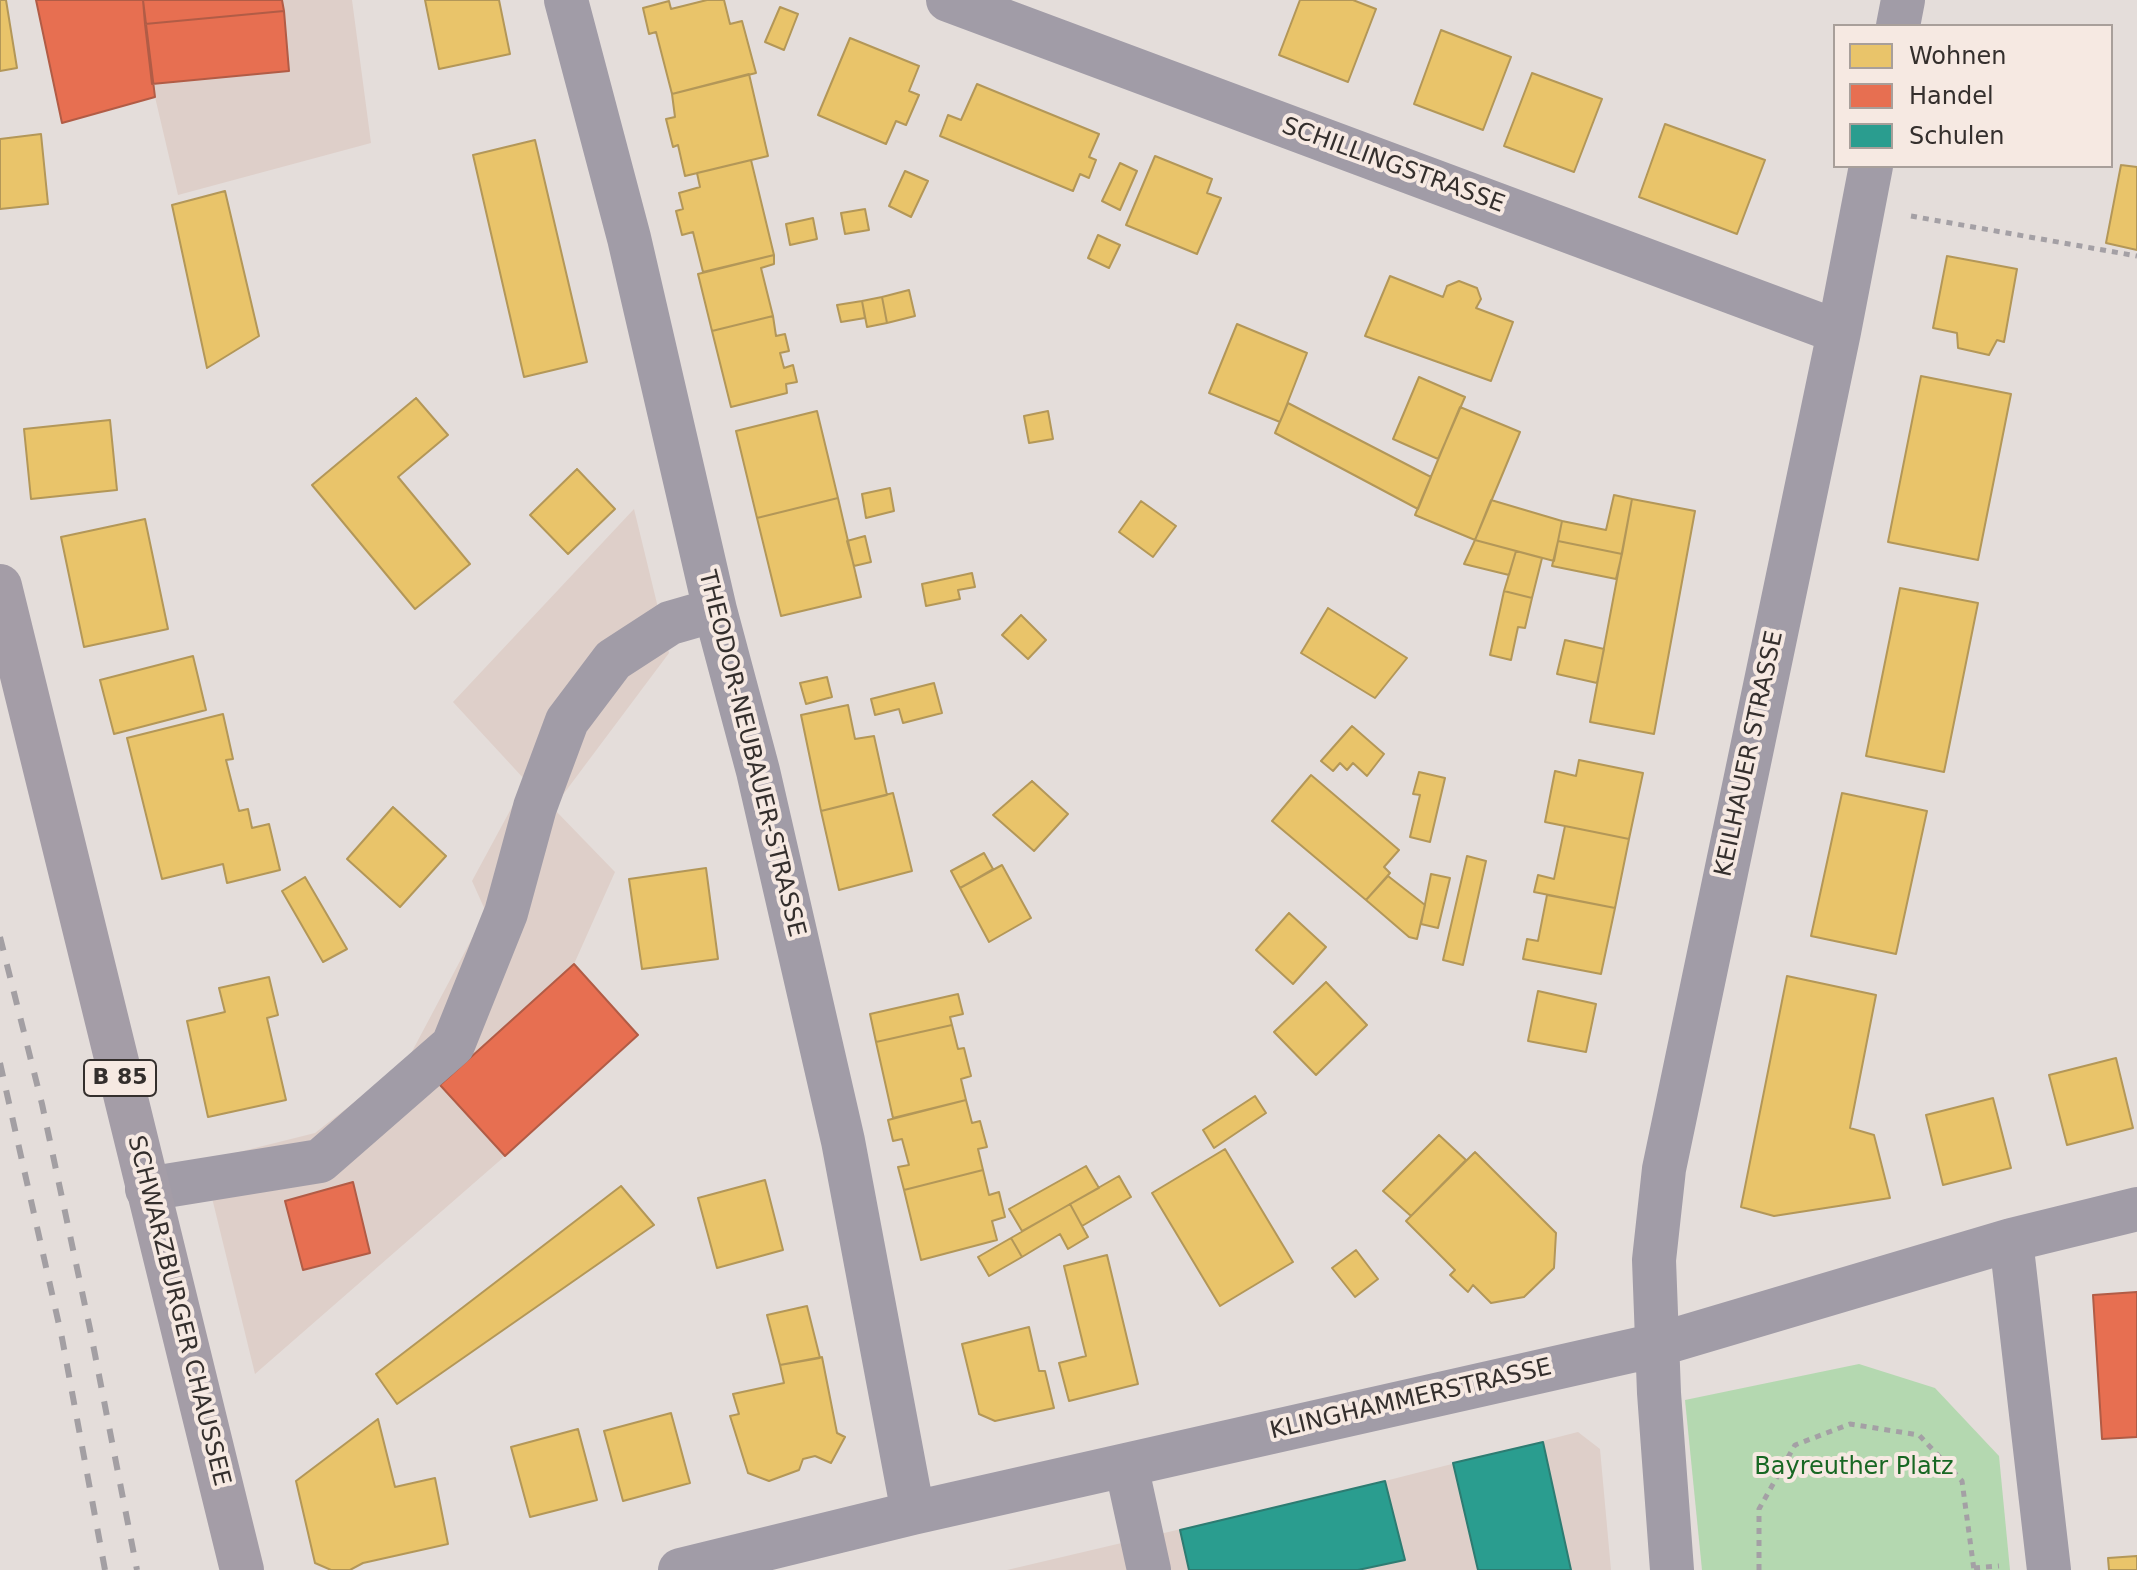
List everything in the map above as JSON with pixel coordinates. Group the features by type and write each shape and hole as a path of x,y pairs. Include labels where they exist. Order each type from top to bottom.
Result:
{"main road":[{"name":"SCHWARZBURGER CHAUSSEE","path":"0,586 242,1570"}],"street":[{"name":"THEODOR-NEUBAUER-STRASSE","path":"566,0 629,238 715,610 758,771 843,1141 913,1513"},
{"name":"SCHILLINGSTRASSE","path":"948,0 1839,332"},
{"path":"1898,24 1903,0"},
{"name":"KEILHAUER STRASSE","path":"1657,1345 1654,1260 1664,1169 1867,187"},
{"path":"147,1189 320,1161 453,1045 506,913 535,807 567,721 613,660 670,623 715,610"},
{"name":"KLINGHAMMERSTRASSE","path":"680,1570 913,1513 1657,1345 2011,1240 2137,1209"},
{"path":"2011,1240 2049,1570"},
{"path":"1657,1345 1672,1570"},
{"path":"1126,1465 1149,1570"}],"path":[{"path":"1867,187 2137,256"},
{"path":"1759,1570 1759,1509 1795,1445 1850,1424 1919,1435 1962,1481 1974,1570"}],"shaded area":[{"path":"144,0 352,0 371,143 178,195 155,97"},
{"path":"634,509 669,653 553,808 615,872 574,964 638,1035 505,1156 255,1374 203,1161 315,1133 407,1061 486,912 472,881 526,781 453,702"},
{"path":"1578,1432 1600,1449 1611,1570 1007,1570 1385,1481"}],"green space":[{"name":"Bayreuther Platz","path":"1859,1364 1935,1388 1999,1456 2010,1570 1702,1570 1685,1400"}],"building: Wohnen":[{"path":"0,0 6,0 17,68 0,71"},
{"path":"425,0 499,0 510,54 439,69"},
{"path":"707,0 724,0 730,24 742,21 756,73 672,94 656,32 649,34 643,8 669,1 671,9"},
{"path":"1300,0 1353,0 1376,9 1348,82 1279,55"},
{"path":"780,7 798,14 784,50 765,42"},
{"path":"1441,30 1511,57 1483,130 1414,104"},
{"path":"850,38 919,66 909,91 919,95 906,125 896,121 886,144 818,115"},
{"path":"1532,73 1602,99 1574,172 1504,146"},
{"path":"749,74 768,156 685,176 678,145 673,147 666,119 675,117 672,94"},
{"path":"977,84 1099,134 1089,157 1096,160 1089,178 1080,174 1073,191 940,136 948,115 961,120"},
{"path":"1665,124 1765,160 1737,234 1639,197"},
{"path":"41,134 48,204 0,209 0,139"},
{"path":"535,140 587,362 524,377 473,155"},
{"path":"1155,156 1212,179 1207,193 1221,198 1197,254 1126,225"},
{"path":"751,160 774,255 703,272 693,232 682,235 676,211 683,209 679,193 700,187 697,173"},
{"path":"1120,163 1137,171 1120,210 1102,201"},
{"path":"2121,165 2137,167 2137,250 2106,243"},
{"path":"905,171 928,181 911,217 889,206"},
{"path":"225,191 259,336 207,368 172,205"},
{"path":"865,209 869,230 845,234 841,213"},
{"path":"813,218 817,239 790,245 786,224"},
{"path":"1098,235 1120,245 1109,268 1088,258"},
{"path":"774,255 774,264 761,268 773,316 712,331 698,274"},
{"path":"1947,256 2017,269 2004,342 1997,340 1989,355 1958,348 1957,333 1933,328"},
{"path":"1390,276 1443,297 1447,286 1459,281 1477,288 1481,299 1476,308 1513,322 1491,381 1365,336"},
{"path":"909,290 915,316 887,323 882,297"},
{"path":"882,297 887,323 867,327 862,301"},
{"path":"862,301 865,318 841,322 837,305"},
{"path":"773,316 776,336 785,334 789,351 780,353 784,368 793,365 797,382 786,384 787,393 731,407 712,331"},
{"path":"1237,324 1307,353 1280,422 1209,393"},
{"path":"1921,376 2011,394 1978,560 1888,542"},
{"path":"1419,377 1465,397 1438,459 1393,439"},
{"path":"416,398 448,435 398,477 470,564 415,609 312,485"},
{"path":"1288,403 1431,477 1418,509 1275,433"},
{"path":"1460,407 1520,432 1475,540 1415,515"},
{"path":"817,411 838,498 757,518 736,431"},
{"path":"1048,411 1053,439 1029,443 1024,416"},
{"path":"110,420 117,490 31,499 24,429"},
{"path":"577,469 615,509 568,554 530,515"},
{"path":"890,488 894,511 866,518 862,494"},
{"path":"1614,495 1632,499 1622,554 1558,541 1562,521 1606,530"},
{"path":"838,498 861,597 781,616 757,518"},
{"path":"1632,499 1695,511 1654,734 1590,722"},
{"path":"1491,500 1562,521 1554,561 1475,540"},
{"path":"1141,501 1176,526 1153,557 1119,532"},
{"path":"145,519 168,629 84,647 61,537"},
{"path":"865,536 871,562 854,566 847,541"},
{"path":"1475,540 1516,551 1509,575 1464,564"},
{"path":"1558,541 1622,554 1616,579 1552,566"},
{"path":"1516,551 1542,558 1532,598 1504,591"},
{"path":"972,573 975,587 958,590 960,599 926,606 922,584"},
{"path":"1900,588 1978,603 1944,772 1866,756"},
{"path":"1504,591 1532,598 1525,628 1518,627 1511,660 1490,655"},
{"path":"1328,608 1407,658 1375,698 1301,653"},
{"path":"1021,615 1046,640 1028,659 1002,635"},
{"path":"1565,640 1604,649 1597,683 1557,674"},
{"path":"193,656 206,710 114,734 100,680"},
{"path":"827,677 832,697 806,704 800,683"},
{"path":"934,683 942,713 903,723 899,709 875,715 871,699"},
{"path":"848,705 855,739 874,736 887,795 821,811 801,715"},
{"path":"223,714 233,759 226,760 239,811 248,809 252,828 269,824 280,870 227,883 223,864 162,879 127,738"},
{"path":"1352,726 1384,754 1367,776 1353,763 1347,770 1340,763 1333,771 1321,761"},
{"path":"1579,760 1643,773 1629,839 1545,822 1555,771 1576,776"},
{"path":"1419,772 1445,778 1430,842 1410,837 1420,795 1413,794"},
{"path":"1311,775 1399,850 1384,867 1390,873 1366,900 1272,821"},
{"path":"1032,781 1068,814 1034,851 993,815"},
{"path":"893,793 912,871 839,890 821,811"},
{"path":"1842,793 1927,811 1896,954 1811,936"},
{"path":"393,807 446,856 400,907 347,859"},
{"path":"1565,826 1629,839 1615,908 1534,892 1538,875 1554,879"},
{"path":"984,853 993,869 960,888 951,871"},
{"path":"1467,856 1486,861 1463,965 1443,960"},
{"path":"1002,865 1031,918 989,942 960,888"},
{"path":"706,868 718,959 642,969 629,879"},
{"path":"1431,874 1450,878 1438,928 1421,924"},
{"path":"1388,876 1425,905 1417,939 1409,937 1366,900"},
{"path":"305,877 347,949 323,962 282,891"},
{"path":"1547,895 1615,908 1601,974 1523,959 1527,939 1538,941"},
{"path":"1289,913 1326,947 1293,984 1256,950"},
{"path":"1787,976 1876,995 1850,1128 1874,1135 1890,1198 1774,1216 1741,1207"},
{"path":"269,977 278,1015 267,1018 286,1100 208,1117 187,1021 225,1012 219,988"},
{"path":"1326,982 1367,1025 1316,1075 1274,1032"},
{"path":"1538,991 1596,1004 1586,1052 1528,1041"},
{"path":"958,994 963,1014 950,1017 952,1025 876,1042 870,1014"},
{"path":"952,1025 958,1049 964,1048 971,1076 961,1079 966,1100 893,1118 876,1042"},
{"path":"2116,1058 2133,1128 2067,1145 2049,1075"},
{"path":"1255,1096 1266,1113 1214,1148 1203,1130"},
{"path":"1993,1098 2011,1168 1943,1185 1926,1115"},
{"path":"966,1100 972,1123 980,1121 987,1147 978,1149 983,1170 904,1190 898,1167 909,1165 902,1139 893,1141 888,1120"},
{"path":"1439,1135 1466,1160 1411,1216 1383,1191"},
{"path":"1225,1149 1293,1262 1220,1306 1152,1193"},
{"path":"1475,1152 1556,1233 1554,1268 1524,1297 1491,1303 1473,1285 1468,1292 1450,1275 1455,1270 1406,1221"},
{"path":"1086,1166 1099,1188 1022,1231 1009,1209"},
{"path":"983,1170 989,1195 999,1192 1005,1217 992,1221 997,1240 921,1260 904,1190"},
{"path":"1119,1176 1131,1197 1082,1226 1070,1204"},
{"path":"765,1180 783,1250 717,1268 698,1198"},
{"path":"621,1186 654,1225 397,1404 376,1374"},
{"path":"1070,1204 1088,1237 1068,1249 1060,1234 1022,1257 1011,1238"},
{"path":"1011,1238 1022,1257 989,1276 978,1257"},
{"path":"1356,1250 1378,1279 1355,1297 1332,1268"},
{"path":"1107,1255 1138,1384 1069,1401 1059,1363 1086,1356 1064,1266"},
{"path":"807,1306 820,1358 780,1365 767,1315"},
{"path":"1029,1327 1039,1371 1045,1371 1054,1408 995,1421 979,1414 962,1344"},
{"path":"822,1357 837,1433 845,1437 831,1463 815,1456 803,1459 799,1470 769,1481 748,1473 730,1416 739,1414 733,1394 784,1383 780,1365"},
{"path":"671,1413 690,1483 623,1501 604,1431"},
{"path":"378,1419 395,1487 435,1478 448,1544 363,1563 350,1570 331,1570 315,1563 296,1481"},
{"path":"578,1429 597,1500 530,1517 511,1447"},
{"path":"2137,1556 2137,1570 2109,1570 2108,1558"}],"building: Handel":[{"path":"36,0 143,0 155,97 62,123"},
{"path":"143,0 282,0 284,11 145,24"},
{"path":"284,11 289,71 152,84 145,24"},
{"path":"574,964 638,1035 505,1156 440,1085"},
{"path":"353,1182 370,1253 303,1270 285,1201"},
{"path":"2137,1292 2137,1437 2102,1439 2093,1295"}],"building: Schulen":[{"path":"1543,1442 1571,1570 1478,1570 1453,1463"},
{"path":"1385,1481 1405,1560 1358,1570 1189,1570 1180,1530"}],"railway":[{"path":"0,937 42,1104 137,1570"},
{"path":"0,1063 62,1338 105,1570"}]}
